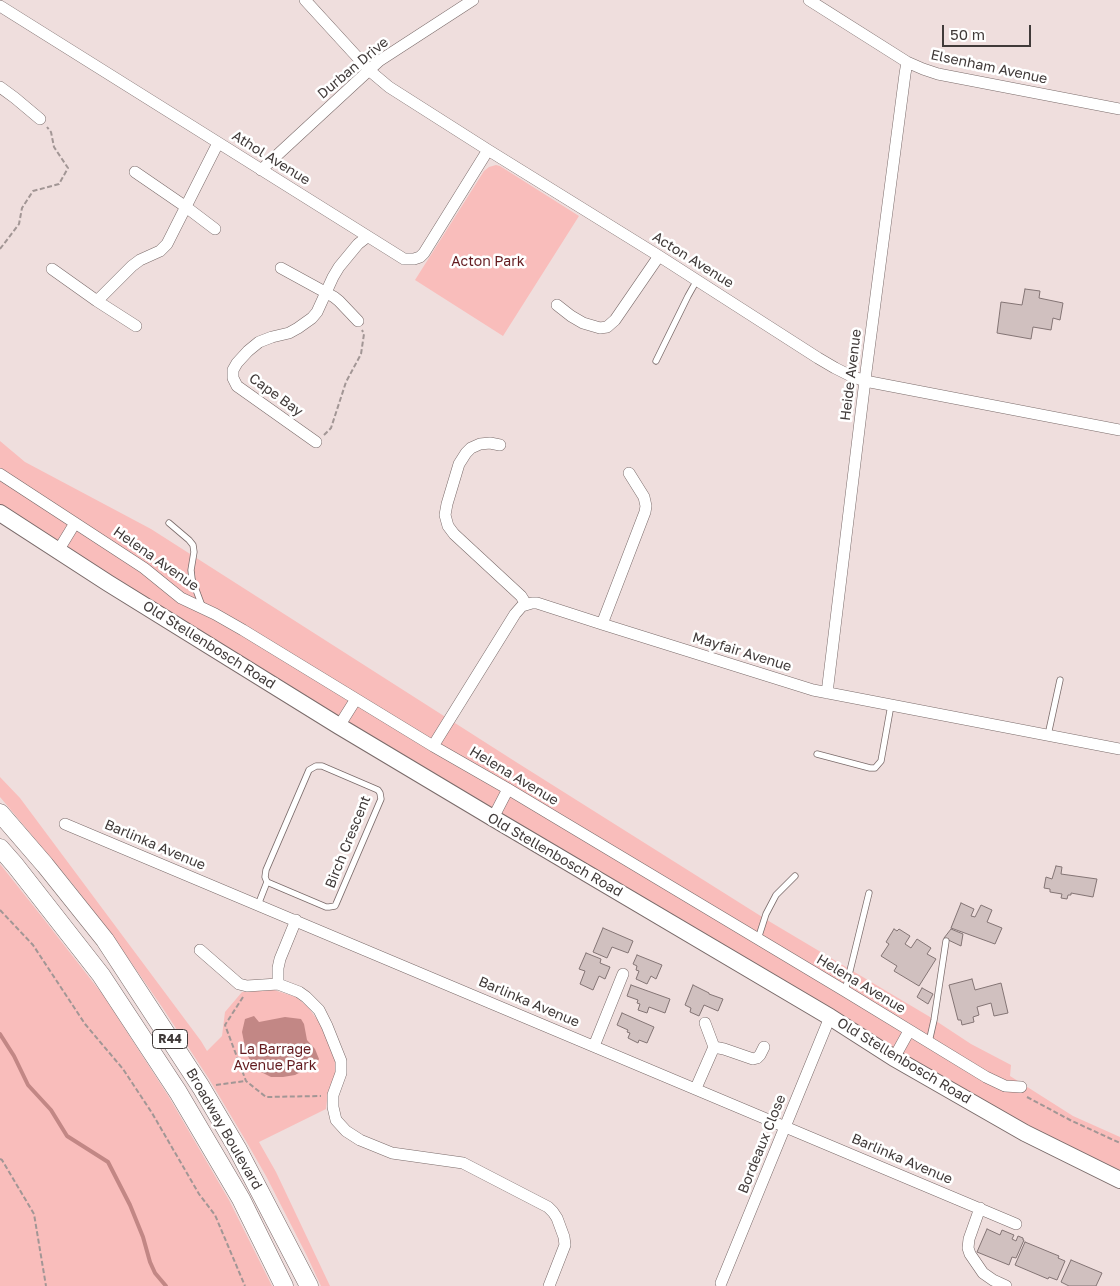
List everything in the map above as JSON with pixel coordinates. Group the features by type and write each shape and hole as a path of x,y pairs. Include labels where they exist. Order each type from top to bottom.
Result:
{"main road":[{"name":"Broadway Boulevard","path":"0,813 46,865 105,940 201,1087 242,1156 309,1286"},
{"name":"Broadway Boulevard","path":"0,848 101,976 178,1092 241,1199 284,1286"}],"street":[{"name":"Acton Avenue","path":"305,0 370,70 389,86 818,358 851,376 865,381 1120,430"},
{"name":"Durban Drive","path":"261,170 379,61 473,0"},
{"name":"Elsenham Avenue","path":"809,0 907,62 923,69 938,74 1120,109"},
{"name":"Athol Avenue","path":"0,6 367,237 400,257 409,260 420,257 424,253 488,150"},
{"name":"Heide Avenue","path":"827,693 865,381 907,62"},
{"path":"0,87 40,119"},
{"path":"96,301 132,266 164,248 218,143"},
{"path":"135,172 215,228"},
{"name":"Cape Bay","path":"316,442 241,389 235,382 233,370 253,346 265,339 289,333 307,323 317,312 339,267 358,244 367,237"},
{"path":"557,306 583,323 600,328 607,327 615,320 659,256"},
{"path":"281,268 339,301 358,321"},
{"path":"52,269 96,301 136,326"},
{"path":"434,746 515,614 526,604 521,596 454,534 446,521 446,510 462,458 477,445 490,443 500,445"},
{"path":"602,624 645,512 644,498 629,473"},
{"name":"Helena Avenue","path":"0,474 144,568 181,598 243,630 986,1077 1000,1085 1015,1087"},
{"name":"Old Stellenbosch Road","path":"0,514 339,726 830,1017 894,1058 1025,1133 1120,1180"},
{"path":"58,551 75,523"},
{"name":"Mayfair Avenue","path":"526,604 537,603 813,690 1120,749"},
{"path":"339,726 356,699"},
{"path":"492,818 508,790"},
{"name":"Barlinka Avenue","path":"66,824 1016,1224"},
{"path":"278,984 280,959 296,920"},
{"path":"200,950 240,984 250,986 278,984 299,992 319,1010 341,1061 341,1073 333,1095 332,1107 336,1120 346,1131 360,1140 401,1156 453,1161 463,1164 548,1207 557,1218 565,1244 548,1286"},
{"path":"594,1046 623,974"},
{"name":"Bordeaux Close","path":"721,1283 830,1017"},
{"path":"696,1088 714,1047 705,1023"},
{"path":"894,1058 909,1031"},
{"path":"714,1047 753,1059 760,1056 764,1047"},
{"path":"980,1208 968,1238 968,1248 983,1273 1006,1286"}],"lane":[{"path":"656,361 697,280"},
{"path":"169,522 193,545 192,579 203,608"},
{"path":"1048,735 1060,680"},
{"path":"817,754 875,768 880,761 891,705"},
{"name":"Birch Crescent","path":"258,904 267,882 265,877 266,870 310,770 316,766 322,766 378,790 381,799 334,906 326,907 267,882"},
{"path":"758,939 766,914 776,895 795,876"},
{"path":"844,991 869,893"},
{"path":"929,1042 946,941"}],"path":[{"path":"0,249 18,224 22,208 32,191 59,184 68,168 54,148 51,132 40,119"},
{"path":"316,442 332,428 346,382 361,354 364,334 358,321"},
{"path":"0,910 33,945 85,1024 123,1069 152,1113 200,1194 215,1215 245,1286"},
{"path":"250,986 225,1025 246,1081 266,1097 333,1095"},
{"path":"201,1087 246,1081"},
{"path":"1015,1087 1070,1120 1120,1143"},
{"path":"0,1159 34,1214 46,1286"}],"green space":[{"name":"Acton Park","path":"496,165 579,216 503,336 415,280 484,171"},
{"path":"0,441 25,462 151,529 767,920 930,1017 971,1044 1011,1065 1010,1076 1073,1116 1120,1137 1120,1170 1046,1139 329,711 0,506"},
{"name":"La Barrage Avenue Park","path":"0,777 20,798 207,1051 222,1036 225,1012 242,992 274,990 296,997 308,1007 319,1022 335,1058 337,1070 328,1092 326,1109 259,1142 276,1172 330,1286 321,1286 266,1176 209,1079 112,935 71,882 0,797"},
{"path":"0,864 103,995 169,1097 229,1200 272,1286 0,1286"}],"shaded area":[{"path":"254,1016 259,1022 285,1017 301,1019 304,1024 307,1040 315,1049 319,1059 316,1064 295,1075 283,1077 271,1077 259,1071 251,1062 246,1052 242,1032 245,1019"}],"building":[{"path":"1025,289 1040,291 1039,298 1063,303 1060,320 1053,318 1051,330 1033,327 1031,339 997,333 1001,302 1022,305"},
{"path":"1056,866 1062,867 1061,874 1097,879 1093,897 1071,893 1067,899 1061,898 1062,894 1050,892 1050,889 1044,888 1046,877 1052,879"},
{"path":"961,903 974,909 971,916 975,917 981,905 992,910 987,922 1002,928 995,944 951,928"},
{"path":"603,928 633,941 628,953 612,947 607,958 593,952"},
{"path":"894,929 897,931 899,929 910,936 905,944 911,948 917,939 931,948 927,954 936,959 919,986 894,971 897,966 881,956 889,944 886,942"},
{"path":"951,929 963,934 961,946 944,938"},
{"path":"586,953 601,959 600,963 610,967 605,979 599,976 593,990 580,984 585,971 579,969"},
{"path":"637,955 662,965 656,979 651,976 647,984 636,979 639,971 636,970 637,966 633,964"},
{"path":"972,979 975,990 1001,983 1008,1013 994,1016 991,1003 977,1007 979,1015 973,1017 974,1022 962,1025 961,1020 958,1020 949,985"},
{"path":"631,985 670,999 665,1013 649,1007 647,1013 638,1010 640,1004 637,1003 638,1000 627,996"},
{"path":"693,985 723,999 718,1011 704,1005 699,1016 690,1012 691,1008 685,1005"},
{"path":"922,988 933,994 928,1004 917,997"},
{"path":"622,1013 654,1027 647,1043 639,1040 638,1043 628,1038 630,1033 627,1032 628,1030 617,1025"},
{"path":"987,1229 1000,1235 1002,1230 1014,1235 1012,1239 1016,1241 1018,1236 1023,1238 1024,1240 1016,1258 1012,1257 1009,1265 977,1252"},
{"path":"1025,1242 1059,1256 1058,1258 1065,1261 1057,1280 1049,1277 1048,1279 1015,1265"},
{"path":"1071,1260 1102,1273 1096,1286 1069,1286 1061,1282"}],"waterway":[{"path":"0,1034 14,1056 28,1085 51,1110 67,1136 108,1162 130,1205 155,1273 166,1286"}]}
